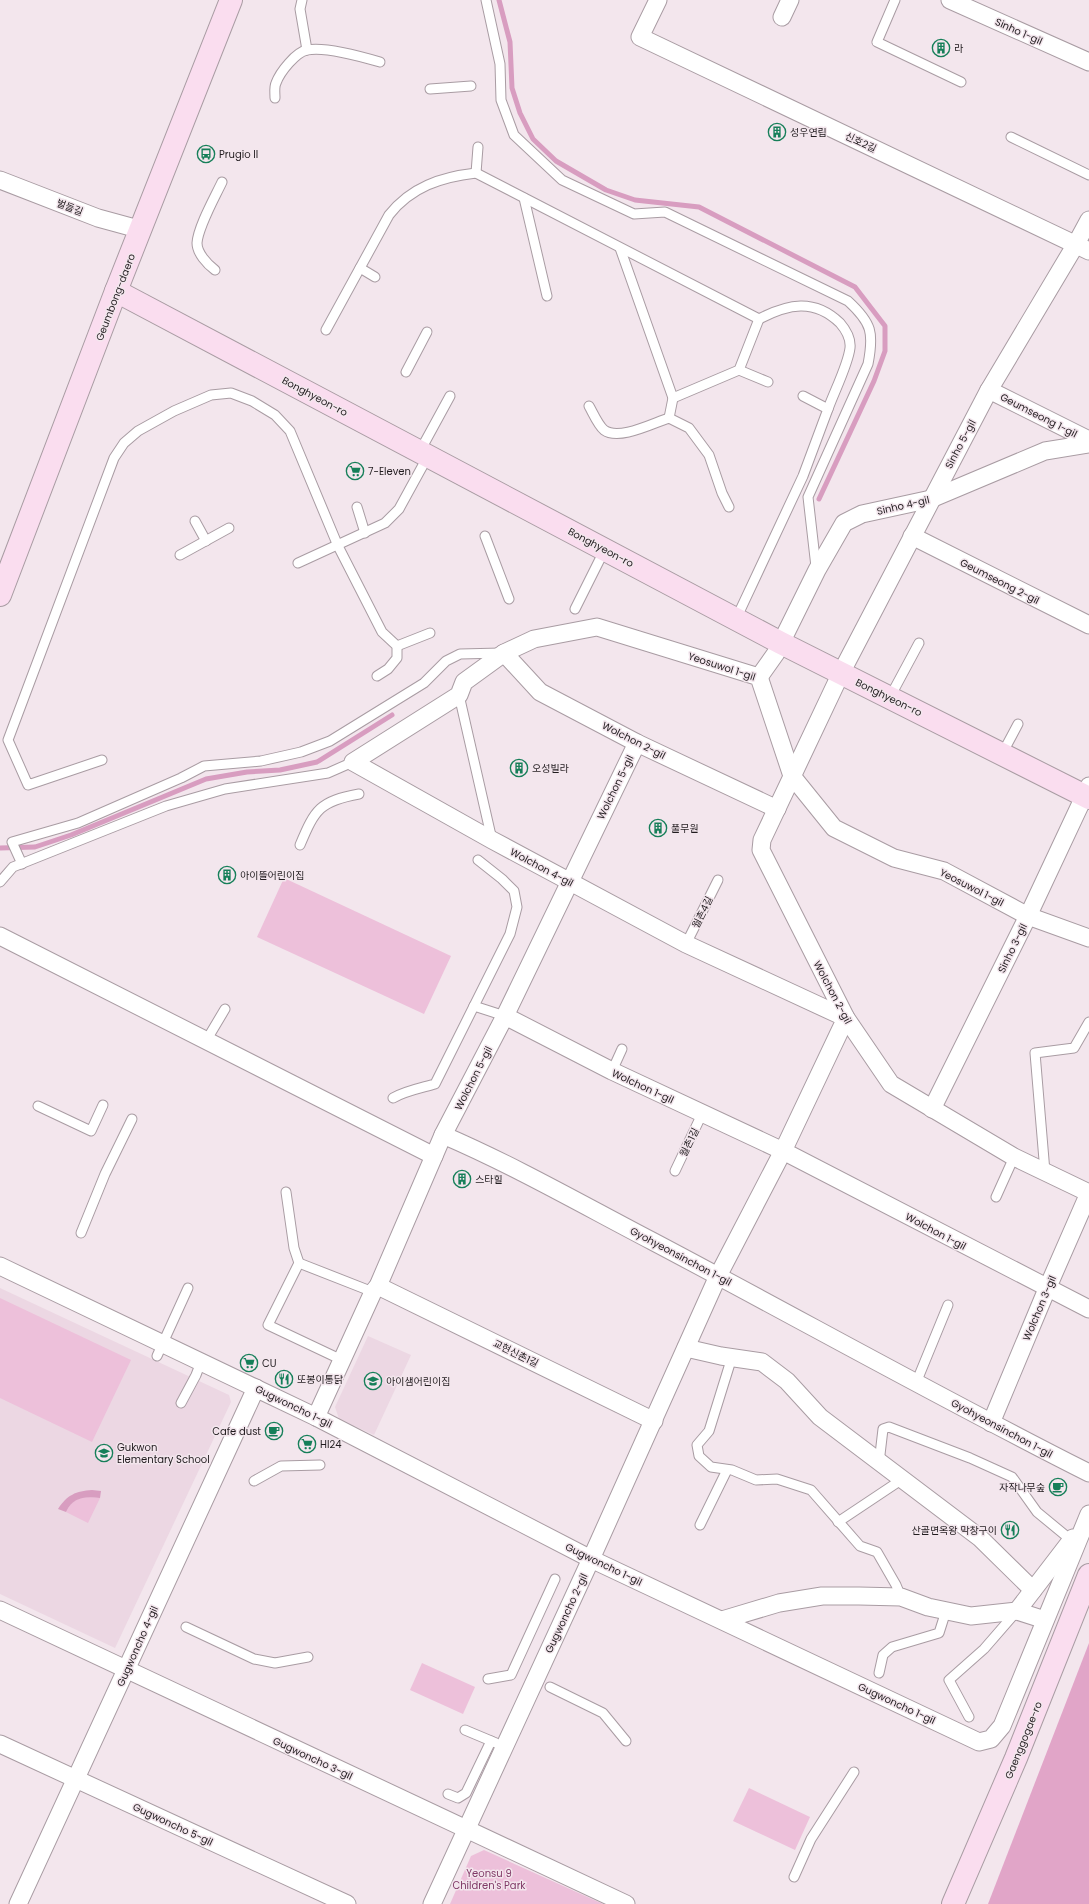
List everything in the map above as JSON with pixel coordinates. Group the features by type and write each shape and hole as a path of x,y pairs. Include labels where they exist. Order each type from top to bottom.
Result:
{"street":[{"name":"Geumbong-daero","path":"0,595 116,291 142,230 231,0"},
{"name":"신호2길","path":"658,0 640,37 1083,248"},
{"path":"782,17 790,0"},
{"name":"Sinho 1-gil","path":"953,1 1089,62"},
{"name":"벌들길","path":"0,180 98,218 142,230"},
{"name":"Sinho 5-gil","path":"792,776 841,673 989,390 1083,248 1089,220"},
{"name":"Bonghyeon-ro","path":"116,291 781,643 1002,754 1087,793"},
{"name":"Geumseong 1-gil","path":"989,390 1089,440"},
{"name":"Sinho 4-gil","path":"759,677 781,643 817,570 844,523 862,514 931,499 1044,450 1089,444"},
{"name":"Geumseong 2-gil","path":"912,536 1089,625"},
{"name":"Yeosuwol 1-gil","path":"459,695 464,682 504,653 534,639 597,627 759,677 792,776 834,828 894,858 944,871 1028,916 1089,938"},
{"name":"Wolchon 2-gil","path":"504,653 540,692 636,743 777,809"},
{"path":"353,762 459,695"},
{"name":"Wolchon 5-gil","path":"316,1417 375,1289 443,1135 505,1016 636,743"},
{"name":"Wolchon 4-gil","path":"353,762 492,840 686,944 846,1018"},
{"name":"Wolchon 2-gil","path":"792,776 762,840 761,850 846,1018 892,1084 1014,1157 1089,1194"},
{"name":"Sinho 3-gil","path":"932,1109 1087,793"},
{"path":"0,936 434,1156"},
{"name":"Wolchon 1-gil","path":"505,1016 612,1072 783,1151 1089,1309"},
{"path":"718,1276 783,1151 846,1018"},
{"name":"Gyohyeonsinchon 1-gil","path":"443,1135 484,1152 991,1423 1089,1473"},
{"name":"Wolchon 3-gil","path":"991,1423 1047,1288 1089,1194"},
{"name":"Gugwoncho 1-gil","path":"0,1266 160,1350 201,1362 256,1388 316,1417 591,1559 979,1742 991,1739 1002,1726 1088,1516"},
{"name":"Gugwoncho 2-gil","path":"432,1904 467,1830 497,1744 591,1559 718,1276"},
{"name":"교현신촌1길","path":"375,1289 654,1421"},
{"path":"686,1348 762,1362 787,1381 820,1418 879,1464 980,1538 1033,1590"},
{"name":"Gugwoncho 4-gil","path":"18,1904 256,1388"},
{"path":"1017,1611 1088,1516"},
{"name":"Gaenggogae-ro","path":"954,1904 1085,1597 1089,1575"},
{"path":"722,1620 779,1603 822,1596 901,1597 928,1607 971,1616 1017,1611 1045,1620"},
{"name":"Gugwoncho 3-gil","path":"0,1610 626,1904"},
{"name":"Gugwoncho 5-gil","path":"0,1744 347,1904"}],"lane":[{"path":"302,0 300,8 307,50"},
{"path":"486,0 500,64 501,100 514,135 562,180 634,214 665,212 848,301 863,314 871,338 868,364 808,497 817,570"},
{"path":"895,0 877,42 961,82"},
{"path":"275,98 275,84 283,70 294,58 307,50 331,51 357,55 380,62"},
{"path":"430,90 471,86"},
{"path":"1011,137 1089,175"},
{"path":"476,173 478,147"},
{"path":"326,330 389,215 399,202 415,190 431,183 453,176 476,173 759,319"},
{"path":"215,270 206,264 197,244 200,232 222,182"},
{"path":"524,198 547,296"},
{"path":"620,248 673,398 669,418"},
{"path":"360,268 375,277"},
{"path":"736,619 803,476 850,347 847,330 831,315 813,306 779,308 759,319 739,370"},
{"path":"406,372 427,332"},
{"path":"673,398 739,370 768,382"},
{"path":"102,760 28,785 8,740 114,458 124,443 138,431 174,411 211,395 231,393 252,401 275,415 290,430 338,546 382,632 397,646 397,658 388,669 377,676"},
{"path":"298,563 338,546 385,523 399,509 450,396"},
{"path":"803,396 828,408"},
{"path":"589,406 603,429 612,434 622,434 669,418 689,428 709,455 722,494 729,507"},
{"path":"357,507 365,533"},
{"path":"195,522 206,541"},
{"path":"180,555 229,528"},
{"path":"485,536 509,599"},
{"path":"575,609 605,549"},
{"path":"397,646 430,633"},
{"path":"890,697 919,643"},
{"path":"22,864 12,842 78,822 181,778 204,766 261,761 301,752 330,741 424,683 446,661 460,654 504,653"},
{"path":"459,695 492,840"},
{"path":"1002,754 1018,724"},
{"path":"0,882 13,867 166,806 226,789 328,773 353,762"},
{"path":"300,845 310,820 323,805 336,799 359,794"},
{"path":"393,1098 401,1094 413,1092 435,1084 510,934 517,908 514,891 502,879 478,860"},
{"name":"월촌4길","path":"686,944 718,880"},
{"path":"474,1006 505,1016"},
{"path":"206,1041 225,1009"},
{"path":"1045,1172 1034,1053 1074,1048 1089,1022"},
{"path":"612,1072 622,1049"},
{"path":"38,1106 91,1131 103,1105"},
{"name":"월촌1길","path":"675,1171 702,1114"},
{"path":"81,1233 105,1174 132,1118"},
{"path":"996,1197 1014,1157"},
{"path":"286,1192 294,1248 299,1263 268,1326 342,1360"},
{"path":"299,1263 375,1289"},
{"path":"160,1350 188,1288"},
{"path":"916,1383 948,1305"},
{"path":"732,1357 709,1432 698,1445 699,1456 711,1467 727,1470 756,1480 777,1479 812,1490 860,1546 877,1552 896,1585 901,1597"},
{"path":"181,1403 196,1375 201,1362"},
{"path":"879,1464 883,1429 889,1427 970,1458 1012,1477 1037,1512 1071,1540"},
{"path":"254,1481 281,1466 320,1464"},
{"path":"700,1525 727,1470"},
{"path":"838,1522 901,1480"},
{"path":"488,1679 511,1675 555,1579"},
{"path":"879,1673 883,1655 892,1647 939,1633 946,1611"},
{"path":"969,1717 949,1680 984,1649 1017,1611"},
{"path":"186,1627 254,1659 275,1663 308,1657"},
{"path":"550,1687 603,1713 626,1741"},
{"path":"448,1794 458,1798 466,1793 497,1744 465,1730"},
{"path":"794,1876 811,1839 854,1772"}],"shaded area":[{"name":"Gukwon Elementary School","path":"0,1288 229,1395 231,1402 115,1648 0,1594"},
{"name":"아이샘어린이집","path":"368,1336 411,1355 374,1435 339,1419 335,1407"},
{"path":"81,1491 101,1491 100,1498 89,1497 76,1500 66,1512 58,1509 68,1497"},
{"path":"1089,1643 1089,1904 988,1904"}],"green space":[{"path":"284,878 451,956 424,1014 257,937"},
{"path":"0,1298 131,1360 92,1442 0,1398"},
{"path":"81,1498 100,1498 88,1523 66,1512 70,1505 75,1501"},
{"path":"422,1663 475,1687 463,1714 410,1690"},
{"path":"749,1788 810,1817 795,1850 733,1821"},
{"name":"Yeonsu 9 Children's Park","path":"484,1850 603,1904 450,1904 471,1856"}],"waterway":[{"path":"499,0 510,42 512,88 520,113 533,139 556,161 606,190 635,200 699,207 855,287 885,326 885,351 874,381 819,499"},
{"path":"0,848 35,847 71,835 206,779 247,772 280,770 317,762 392,715"}],"place":[{"name":"라","path":"941,48"},
{"name":"성우연립","path":"777,132"},
{"name":"Prugio II","path":"206,154"},
{"name":"7-Eleven","path":"355,471"},
{"name":"오성빌라","path":"519,768"},
{"name":"풀무원","path":"658,828"},
{"name":"아이뜰어린이집","path":"227,875"},
{"name":"스타힐","path":"462,1179"},
{"name":"CU","path":"249,1363"},
{"name":"또봉이통닭","path":"284,1379"},
{"name":"아이샘어린이집","path":"373,1381"},
{"name":"Cafe dust","path":"274,1431"},
{"name":"HI24","path":"307,1444"},
{"name":"Gukwon Elementary School","path":"104,1453"},
{"name":"자작나무숲","path":"1058,1487"},
{"name":"산골면옥왕 막창구이","path":"1010,1530"}]}
